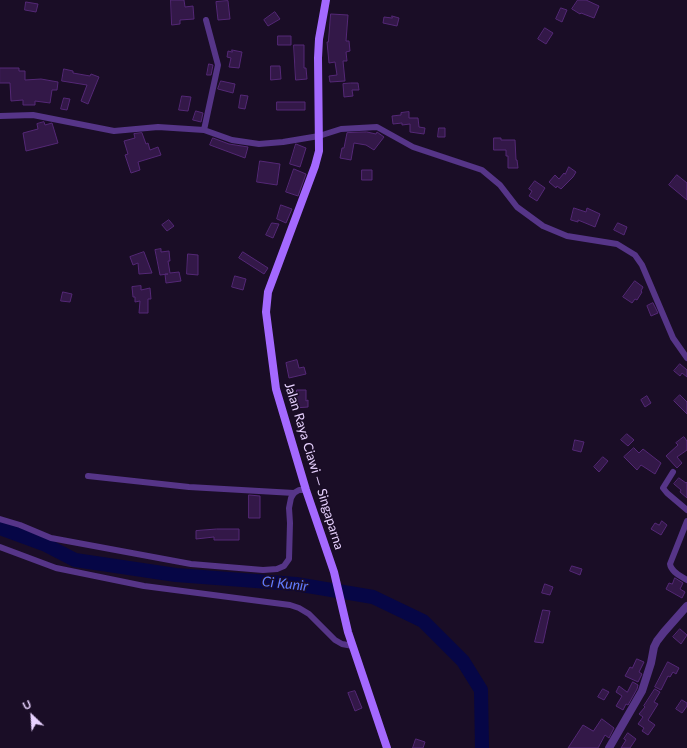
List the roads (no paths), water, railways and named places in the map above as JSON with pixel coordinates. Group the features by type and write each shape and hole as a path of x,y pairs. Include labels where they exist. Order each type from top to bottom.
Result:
{"main road":[{"name":"Jalan Raya Ciawi — Singaparna","path":"326,0 321,24 318,58 319,151 315,166 268,292 266,312 276,389 306,490 334,572 348,632 387,748"}],"street":[{"path":"204,130 218,66 206,20"},
{"path":"0,116 33,115 114,131 158,127 204,130 232,140 259,144 319,136 341,129 377,127 413,147 482,170 500,185 517,207 543,226 567,236 617,244 629,250 635,255 642,265 673,338 687,358"},
{"path":"673,472 663,488 687,510"},
{"path":"88,476 189,487 294,492 306,490"},
{"path":"0,519 20,525 50,538 191,564 263,570 277,569 284,566 289,559 289,508 294,492"},
{"path":"687,521 670,564 670,568 673,571 687,580"},
{"path":"0,547 56,568 137,584 290,605 310,614 335,640 342,644 353,646"},
{"path":"609,748 642,691 657,641 687,606"}],"waterway":[{"name":"Ci Kunir","path":"0,528 46,545 75,560 176,575 296,584 373,597 423,621 463,661 481,690 482,748"}]}
